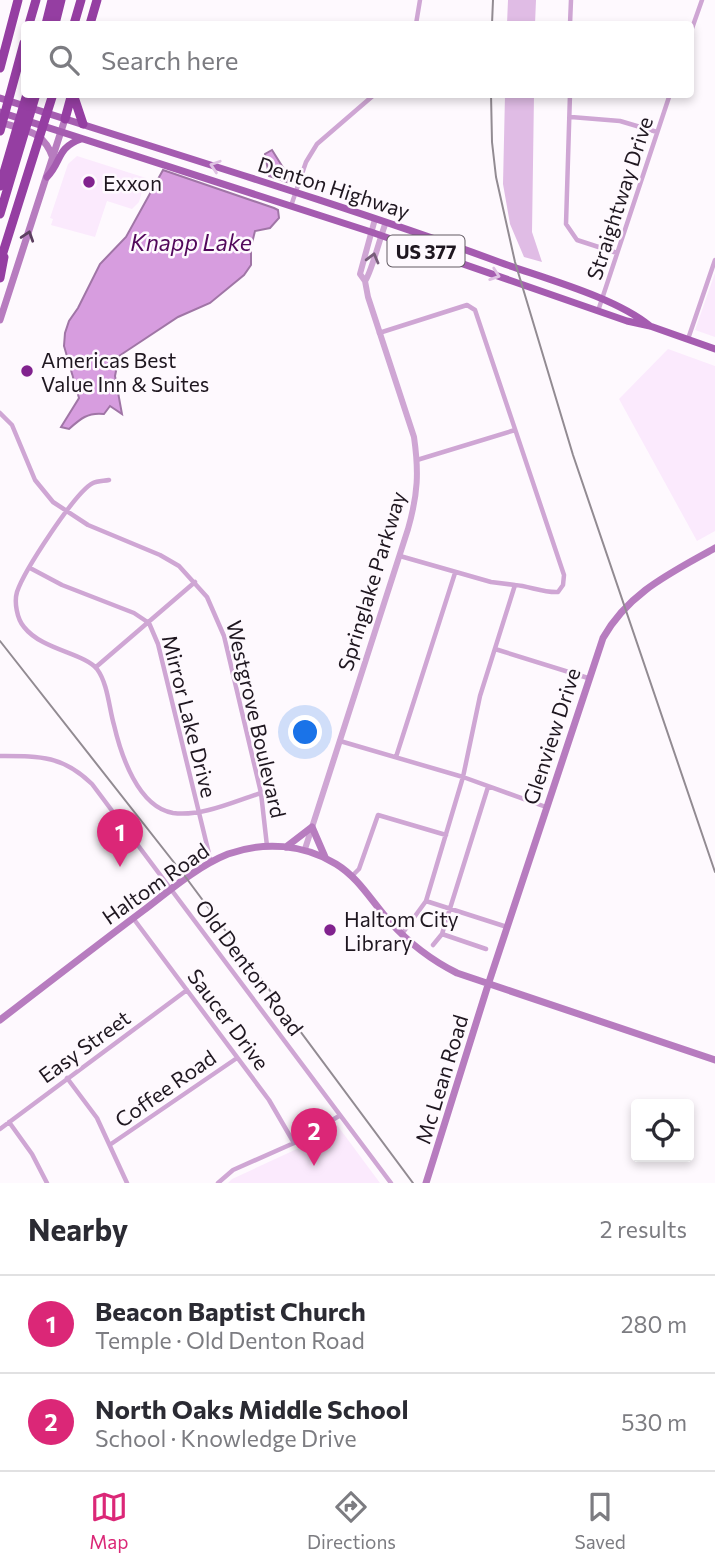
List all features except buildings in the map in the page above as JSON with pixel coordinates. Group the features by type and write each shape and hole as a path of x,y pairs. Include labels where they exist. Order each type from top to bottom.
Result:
{"highway":[{"path":"0,68 18,0"},
{"path":"30,21 36,0"},
{"path":"47,21 52,0"},
{"path":"56,21 61,0"},
{"path":"75,21 81,0"},
{"path":"91,21 95,0"},
{"path":"0,131 21,54"},
{"path":"0,186 26,98"},
{"path":"0,214 35,98"},
{"path":"0,262 53,98"},
{"path":"65,119 72,98"},
{"path":"74,98 83,124"},
{"path":"0,278 4,251"}],"main road":[{"name":"Denton Highway","path":"1,99 386,222 602,300 632,313 650,326 715,349"},
{"name":"Denton Highway","path":"0,112 381,235 638,325 650,326"},
{"path":"0,320 65,119"},
{"path":"0,122 38,135 48,144 53,158"},
{"path":"47,177 65,147 81,139"},
{"path":"119,150 124,143 133,140"},
{"name":"Glenview Drive","path":"488,985 603,638 624,606 649,586 715,548"},
{"path":"286,847 312,827 325,857"},
{"name":"Haltom Road","path":"0,1020 211,862 241,850 267,846 286,847 305,849 325,857 352,876 402,934 435,962 488,985 715,1060"},
{"name":"Mc Lean Road","path":"426,1183 488,985"}],"street":[{"path":"416,21 420,0"},
{"path":"570,21 571,0"},
{"path":"694,25 702,0"},
{"path":"291,206 306,162 317,144 325,134 370,98"},
{"path":"570,98 566,225 577,240 617,253"},
{"name":"Straightway Drive","path":"598,311 669,98"},
{"path":"570,117 620,121 657,132"},
{"name":"Springlake Parkway","path":"305,849 400,556 417,494 417,460 408,416 379,333 365,281 360,274 376,219"},
{"path":"365,281 386,222"},
{"path":"687,340 715,260"},
{"path":"379,333 467,305 475,310 564,575 563,585 558,592 550,593 528,586 491,582 400,556"},
{"name":"Westgrove Boulevard","path":"0,413 12,425 19,438 35,480 53,502 88,525 180,566 208,597 224,636 261,793 267,846"},
{"path":"417,460 515,430"},
{"path":"109,480 92,484 65,512 30,568 17,592 17,614 22,625 45,644 96,667 103,682 121,755 150,802 174,813 198,812 261,793"},
{"name":"Mirror Lake Drive","path":"30,568 62,585 134,613 149,623 158,644 211,862"},
{"path":"396,757 455,573"},
{"path":"96,667 195,582"},
{"path":"402,934 426,901 463,777 480,696 514,585"},
{"path":"495,649 588,678"},
{"path":"340,741 463,777 546,807"},
{"name":"Old Denton Road","path":"0,756 40,756 68,765 92,784 391,1183"},
{"path":"433,945 442,934 488,787"},
{"path":"352,876 359,869 378,815 446,835"},
{"path":"426,901 507,927"},
{"name":"Saucer Drive","path":"133,918 269,1100 294,1143"},
{"path":"442,934 486,949"},
{"name":"Easy Street","path":"0,1129 187,990"},
{"name":"Coffee Road","path":"111,1144 237,1058"},
{"path":"68,1078 97,1118 127,1183"},
{"path":"218,1183 233,1170 294,1143 339,1116"},
{"path":"9,1122 32,1154 47,1183"}],"shaded area":[{"path":"508,0 536,0 535,21 507,21"},
{"path":"505,98 534,98 532,232 542,262 524,257 510,224 503,184"},
{"path":"77,156 146,178 139,202 132,209 107,201 95,237 51,225 53,219 50,218 68,164"},
{"path":"715,273 715,337 695,330"},
{"path":"668,349 715,366 715,531 697,541 619,399"},
{"path":"337,1125 380,1183 228,1183 312,1142"}],"water":[{"name":"Knapp Lake","path":"272,150 289,177 287,182 269,176 265,154"},
{"name":"Knapp Lake","path":"163,170 274,208 278,210 279,218 270,228 255,231 251,247 251,265 244,275 210,303 178,317 119,356 115,376 122,414 110,406 104,414 85,417 69,429 61,427 79,398 64,346 69,321 100,264 126,237"}],"railway":[{"path":"492,21 493,0"},
{"path":"491,98 496,177 515,262 573,455 715,872"},
{"path":"0,641 187,879 413,1183"}],"place":[{"name":"Exxon","path":"89,182"},
{"name":"Americas Best Value Inn & Suites","path":"27,371"},
{"name":"Beacon Baptist Church","path":"120,867"},
{"name":"Haltom City Library","path":"330,930"},
{"name":"North Oaks Middle School","path":"314,1166"}]}
